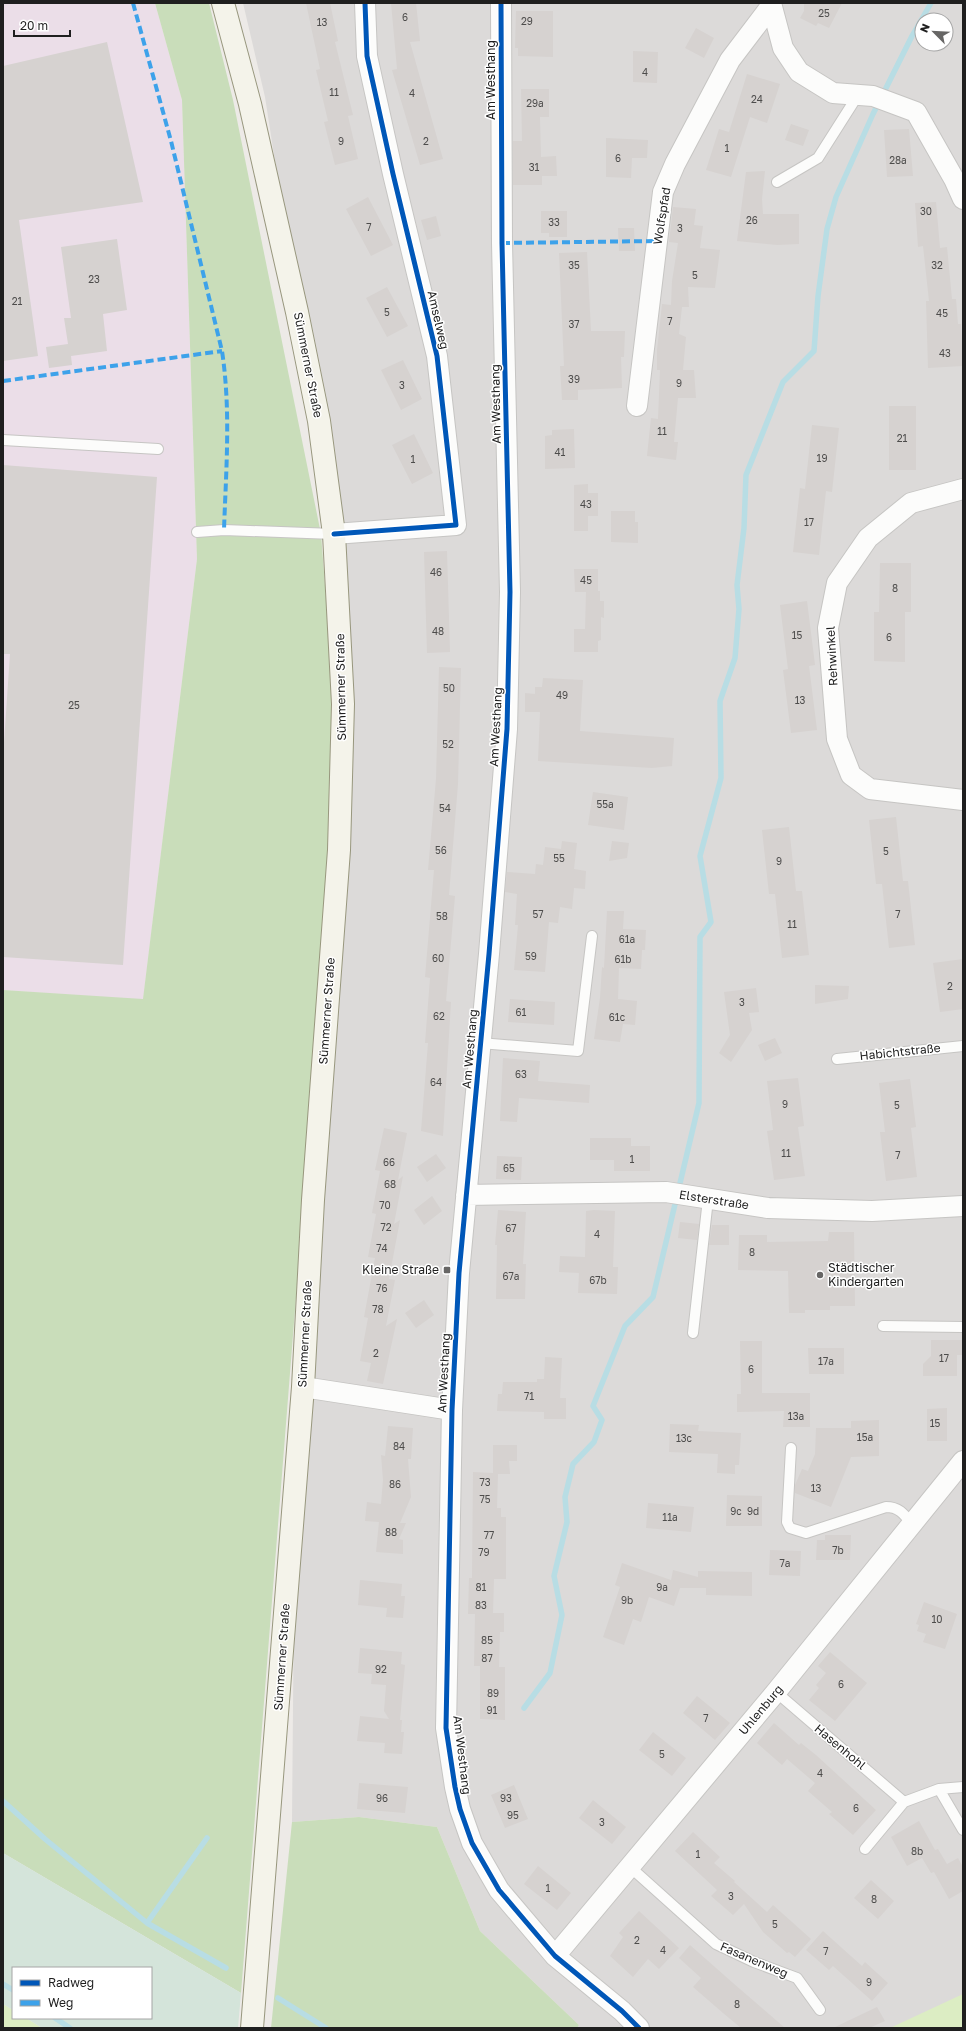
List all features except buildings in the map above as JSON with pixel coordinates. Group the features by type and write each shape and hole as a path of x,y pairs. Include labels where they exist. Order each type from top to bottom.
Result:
{"main road":[{"name":"Sümmerner Straße","path":"223,3 250,104 297,312 319,421 334,534 343,704 339,850 313,1200 303,1387 252,2028"}],"street":[{"name":"Amselweg","path":"334,534 456,525 437,356 393,174 369,64 365,3"},
{"name":"Am Westhang","path":"501,3 502,243 510,600 507,729 466,1195 452,1410 446,1728 460,1809 472,1843 488,1873 509,1903 555,1956 622,2011 639,2028"},
{"path":"771,5 783,48 800,72 833,93 873,96 916,112 954,179 963,199"},
{"name":"Wolfspfad","path":"637,406 664,192 675,164 730,60 771,5"},
{"name":"Rehwinkel","path":"963,488 911,503 868,538 837,583 828,628 837,739 851,775 870,789 963,800"},
{"name":"Elsterstraße","path":"466,1195 666,1192 768,1208 872,1211 963,1206"},
{"path":"303,1387 452,1410"},
{"name":"Uhlenburg","path":"555,1956 776,1692 963,1461"}],"lane":[{"path":"777,182 818,158 858,95"},
{"path":"3,440 158,448"},
{"path":"197,532 224,530 334,534"},
{"path":"480,1043 578,1051 592,936"},
{"name":"Habichtstraße","path":"837,1059 963,1046"},
{"path":"693,1333 702,1198"},
{"path":"883,1326 963,1327"},
{"path":"791,1448 787,1522 790,1528 806,1533 886,1507 894,1507 901,1511 912,1524"},
{"name":"Hasenhohl","path":"776,1692 904,1802"},
{"path":"865,1849 904,1802 939,1789 963,1787"},
{"path":"939,1789 963,1830"},
{"name":"Fasanenweg","path":"629,1866 716,1944 754,1962 797,1978 820,2010"}],"shaded area":[{"path":"3,3 155,3 182,100 197,559 143,1000 3,990"},
{"path":"243,3 963,3 963,2028 577,2028 579,2025 480,1931 437,1827 359,1817 292,1822 295,1478 346,844 333,535 265,97"},
{"path":"3,1853 241,1993 238,2028 42,2028 28,2019 152,2019 152,1967 12,1967 12,2009 3,2004"}],"green space":[{"path":"155,3 209,3 233,100 321,534 334,702 329,835 313,1082 241,1993 3,1853 3,990 143,999 197,559 182,100"},
{"path":"359,1817 437,1827 480,1931 579,2025 577,2028 271,2028 292,1822"},
{"path":"963,1994 963,2028 890,2028"},
{"path":"3,2004 12,2009 12,2019 28,2019 42,2028 3,2028"}],"waterway":[{"path":"524,1708 550,1673 562,1615 554,1576 567,1522 565,1497 573,1464 594,1442 602,1420 593,1406 625,1326 653,1297 699,1103 700,937 711,922 700,856 721,778 720,701 735,658 739,609 737,585 744,528 746,475 783,382 814,351 818,296 827,229 836,197 873,114 912,36 931,3"},
{"path":"3,1801 45,1839 147,1923 226,1968"},
{"path":"147,1923 207,1838"},
{"path":"3,1984 12,1989"},
{"path":"278,1998 326,2028"},
{"path":"56,2019 70,2028"}],"marked path":[{"path":"133,3 171,141 222,351 225,373 227,418 227,463 224,530"},
{"path":"502,243 658,241"},
{"path":"3,381 222,351"}],"cycle path":[{"path":"334,534 456,525 437,356 393,174 367,56 365,3"},
{"path":"501,3 502,243 510,592 507,729 489,954 459,1273 452,1410 446,1728 460,1809 472,1843 499,1890 555,1956 622,2011 639,2028"}],"place":[{"name":"Kleine Straße","path":"447,1270"},
{"name":"Städtischer Kindergarten","path":"820,1275"}]}
